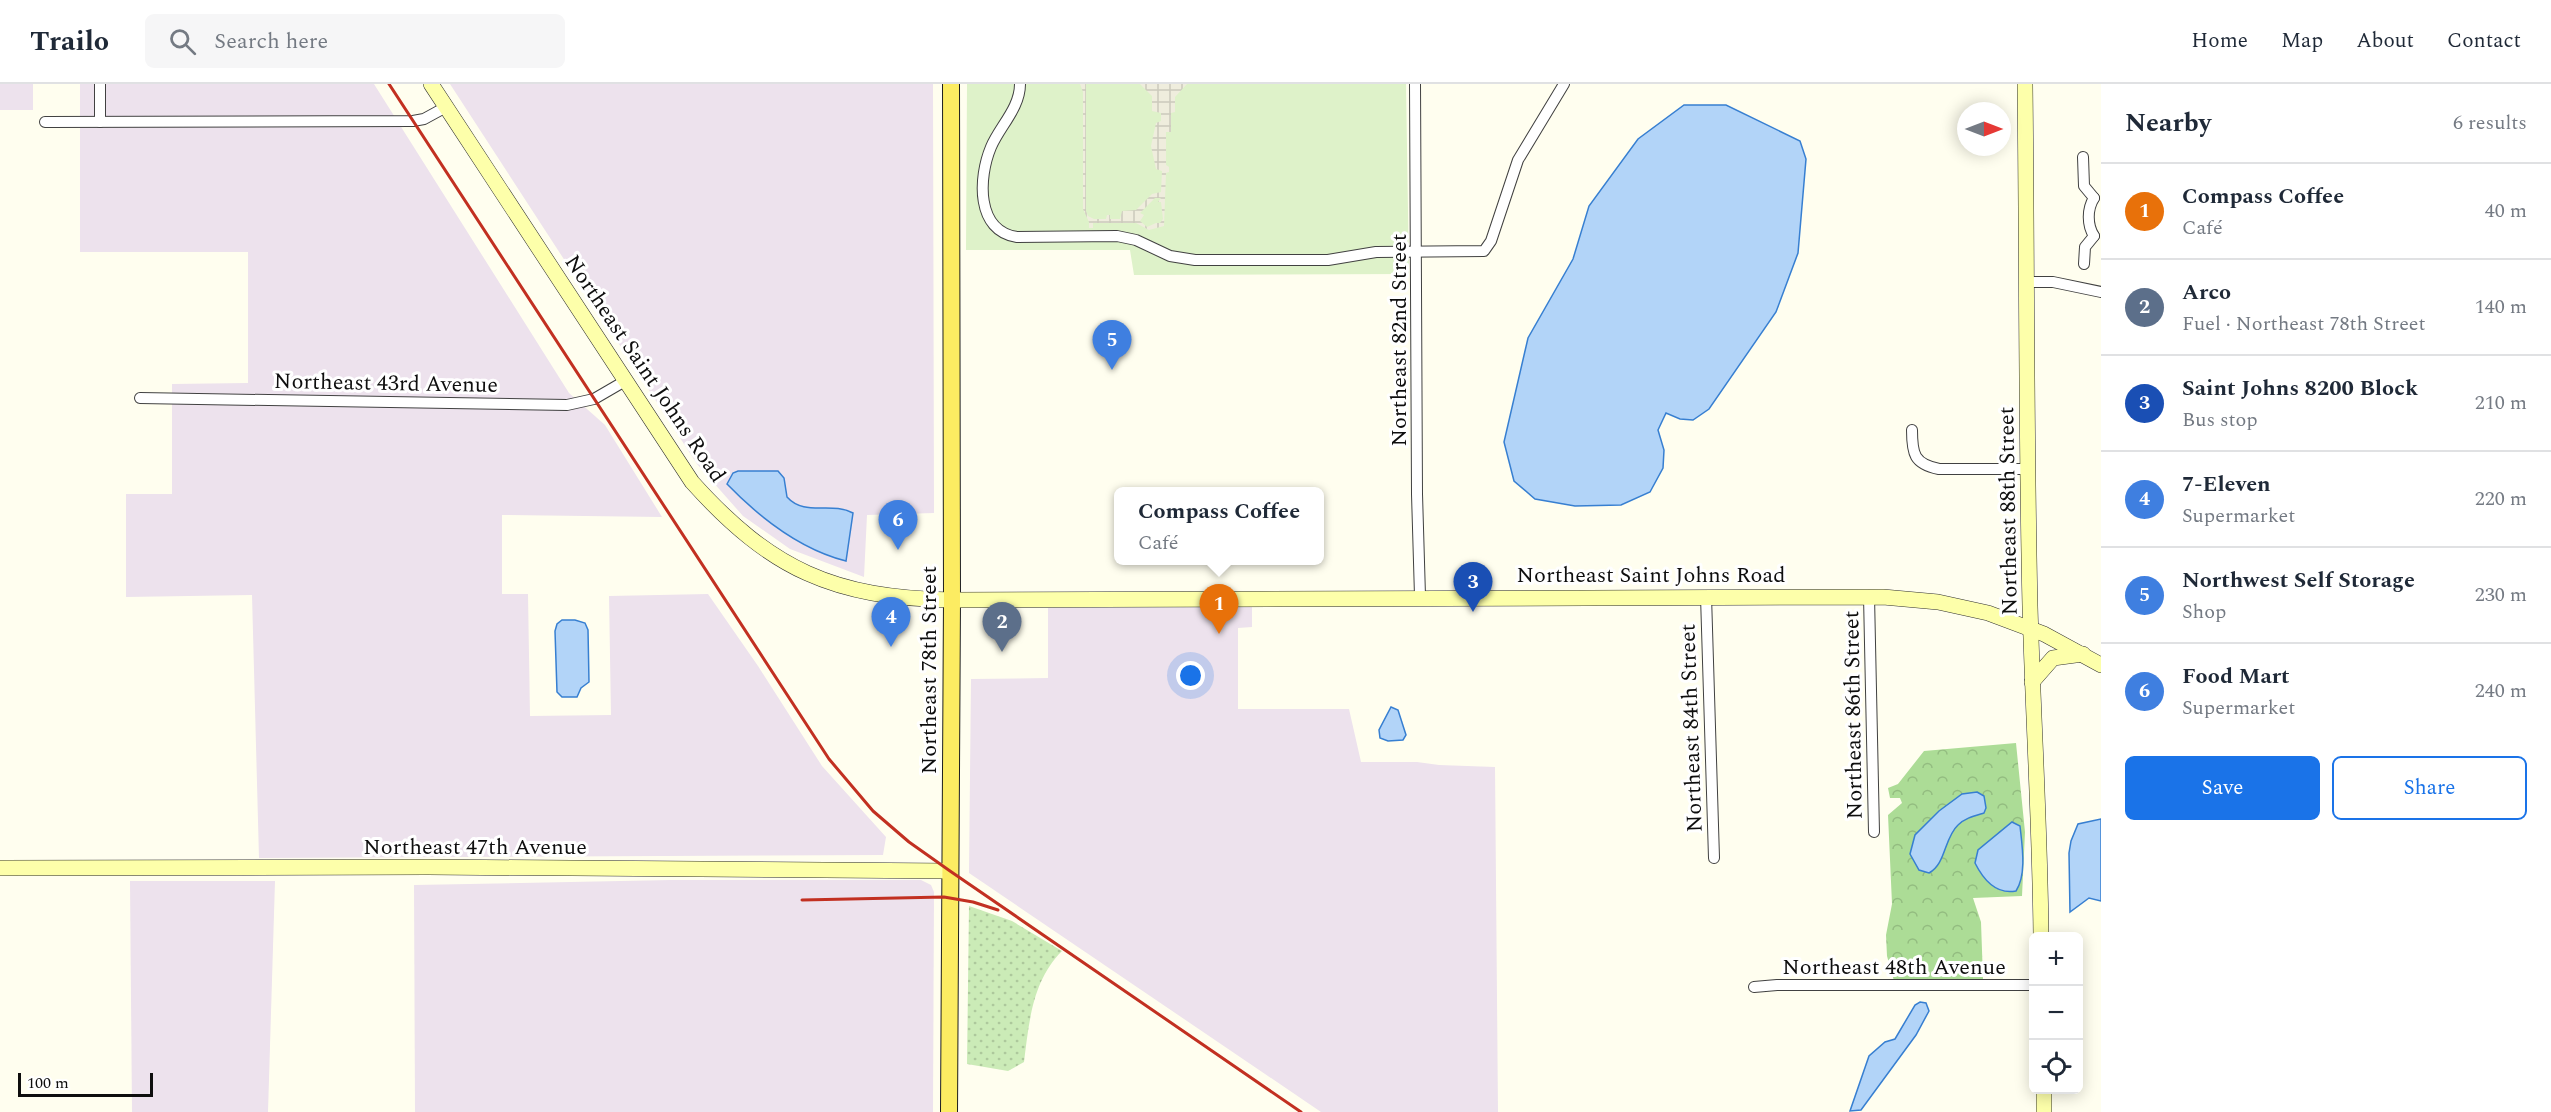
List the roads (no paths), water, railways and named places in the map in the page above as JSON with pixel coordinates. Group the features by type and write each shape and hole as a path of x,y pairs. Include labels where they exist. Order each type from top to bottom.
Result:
{"main road":[{"name":"Northeast Saint Johns Road","path":"431,84 692,482 738,530 762,548 798,569 840,586 902,598 952,600 1420,596 1869,596 1946,603 1988,613 2031,628 2101,665"},
{"name":"Northeast 78th Street","path":"949,1112 952,600 951,84"},
{"name":"Northeast 88th Street","path":"2025,84 2033,736 2040,843 2041,932"},
{"path":"2032,682 2054,657 2084,654"},
{"name":"Northeast 47th Avenue","path":"0,868 438,867 950,871"},
{"path":"2044,1094 2044,1112"}],"street":[{"path":"100,84 100,122"},
{"path":"1020,84 1017,100 992,144 985,166 984,207 994,226 1017,237 1117,236 1136,240 1170,256 1195,260 1328,260 1376,252 1480,251 1486,249 1491,241 1518,160 1564,84"},
{"name":"Northeast 82nd Street","path":"1415,84 1418,251 1417,494 1420,596"},
{"path":"45,122 413,121 424,119 446,107"},
{"path":"2083,157 2084,186 2098,196 2090,208 2089,224 2098,237 2085,247 2084,264"},
{"path":"2027,282 2053,282 2101,292"},
{"name":"Northeast 43rd Avenue","path":"140,398 567,405 594,399 625,381"},
{"path":"1912,430 1912,445 1920,463 1939,469 2029,469"},
{"name":"Northeast 84th Street","path":"1706,596 1714,858"},
{"name":"Northeast 86th Street","path":"1869,596 1874,832"},
{"name":"Northeast 48th Avenue","path":"1754,987 1777,985 2029,985"}],"water":[{"path":"1684,105 1726,105 1800,141 1806,159 1798,253 1776,312 1709,409 1693,420 1680,419 1666,413 1658,430 1664,450 1663,468 1650,492 1621,505 1575,506 1535,499 1514,481 1504,442 1528,338 1573,259 1589,206 1638,139"},
{"path":"778,471 784,478 787,497 794,503 810,508 836,508 853,513 846,561 812,549 781,531 753,509 727,484 733,473"},
{"path":"562,620 585,623 588,630 589,682 581,688 577,697 562,697 557,692 555,631 557,624"},
{"path":"1391,707 1398,710 1406,735 1403,740 1388,741 1380,738 1379,730"},
{"path":"1977,792 1984,796 1986,808 1984,813 1967,819 1953,830 1935,869 1929,873 1919,870 1910,854 1915,835 1939,811 1962,794"},
{"path":"2101,819 2101,901 2089,898 2070,912 2069,853 2071,841 2078,824"},
{"path":"2012,822 2020,826 2023,868 2016,891 2009,892 2002,891 1991,884 1975,863 1978,850"},
{"path":"1920,1002 1926,1003 1929,1011 1916,1035 1861,1110 1850,1111 1869,1056 1885,1042 1895,1039 1915,1005"}],"railway":[{"path":"389,84 829,759 873,811 909,842 950,871 1301,1112"},
{"path":"802,900 944,897 973,902 998,910"}],"place":[{"name":"Northwest Self Storage","path":"1112,370"},
{"name":"Food Mart","path":"898,550"},
{"name":"Saint Johns 8200 Block","path":"1473,612"},
{"name":"Compass Coffee","path":"1219,634"},
{"name":"7-Eleven","path":"891,647"},
{"name":"Arco","path":"1002,652"}]}
